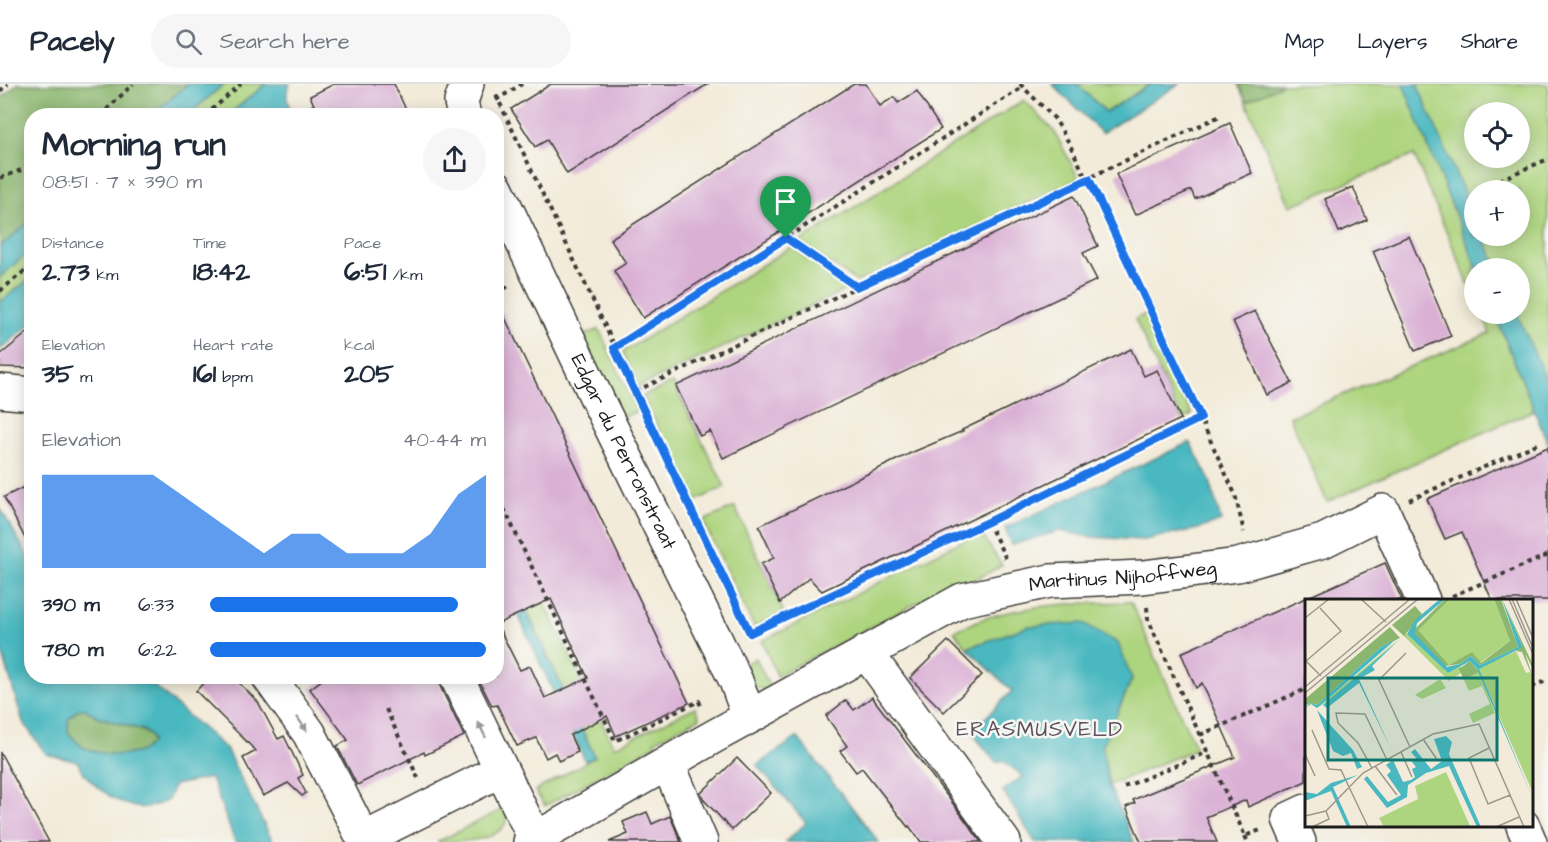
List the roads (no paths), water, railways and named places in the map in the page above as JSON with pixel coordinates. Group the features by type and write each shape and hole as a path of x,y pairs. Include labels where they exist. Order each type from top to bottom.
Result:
{"street":[{"path":"462,108 461,102 480,88"},
{"name":"Edgar du Perronstraat","path":"504,204 736,681 750,717"},
{"name":"Martinus Nijhoffweg","path":"460,684 533,841 713,736 962,600 1050,581 1143,577 1251,562 1323,541 1383,511 1437,598"},
{"path":"866,652 1004,842"},
{"path":"274,684 309,733 364,841 501,770"},
{"path":"668,764 702,842"},
{"path":"1523,827 1530,842"}],"water":[{"path":"188,84 224,84 196,108 160,108"},
{"path":"266,84 290,84 287,96 290,108 237,108"},
{"path":"1052,84 1077,84 1106,112 1151,84 1179,84 1102,133"},
{"path":"1403,84 1417,84 1464,193 1464,236"},
{"path":"24,226 24,256 0,277 0,247"},
{"path":"1468,246 1488,246 1493,258 1473,258"},
{"path":"24,283 24,330 0,350 0,302"},
{"path":"1499,324 1521,324 1548,384 1548,444"},
{"path":"1190,442 1210,481 1221,521 1198,529 1144,540 1090,537 1059,531 1011,545 1005,528"},
{"path":"0,508 24,549 24,684 152,684 226,749 273,842 235,842 211,778 174,785 168,800 159,804 136,807 124,804 92,782 78,762 46,754 23,722 0,646","holes":["78,709 85,709 99,717 143,730 152,741 147,747 132,754 101,753 85,748 68,732 68,719"]},
{"path":"504,564 595,757 585,761 504,584"},
{"path":"1083,623 1118,643 1132,679 1102,748 1109,785 1134,842 1035,842 1003,791 1023,776 1002,760 997,763 971,732 1012,691 967,648 1029,626"},
{"path":"798,737 879,842 785,842 806,823 757,765"}],"district":[{"name":"ERASMUSVELD","path":"1040,729"}]}
